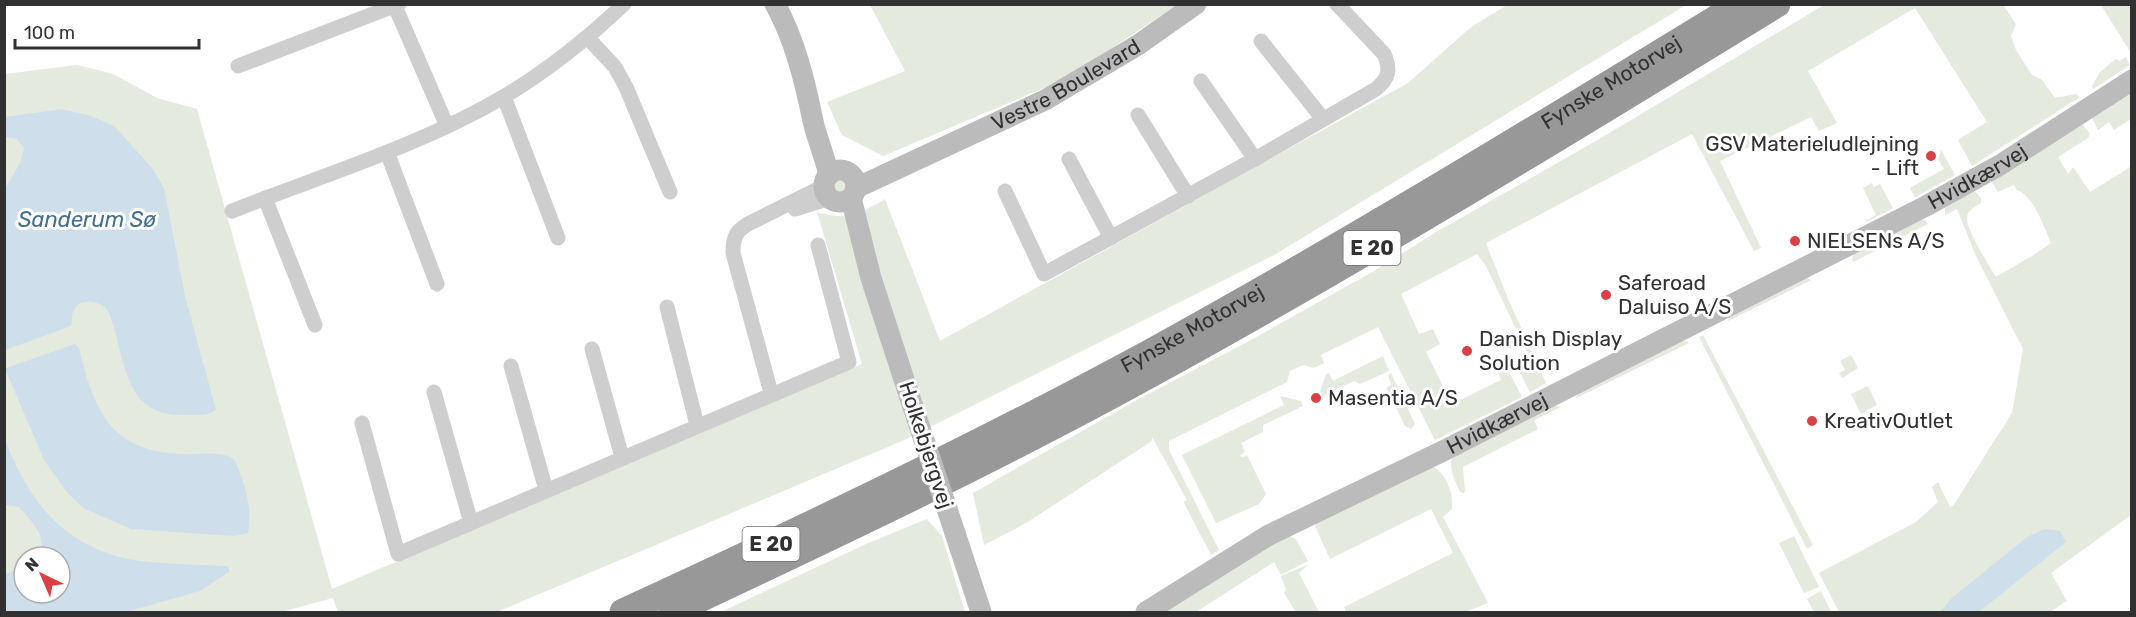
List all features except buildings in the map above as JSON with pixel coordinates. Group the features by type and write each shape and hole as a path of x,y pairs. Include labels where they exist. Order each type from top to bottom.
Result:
{"highway":[{"name":"Fynske Motorvej","path":"623,612 840,512 1149,353 1266,288 1497,153 1740,4"},
{"name":"Fynske Motorvej","path":"672,612 848,530 1040,434 1158,371 1506,170 1777,4"}],"street":[{"path":"232,211 387,152 447,126 504,97 547,69 588,38 624,4"},
{"name":"Holkebjergvej","path":"776,4 787,29 840,186 981,612"},
{"name":"Vestre Boulevard","path":"840,186 928,153 1045,100 1138,45 1196,4"},
{"path":"1005,191 1044,274 1255,159 1386,81 1389,64 1384,54 1338,4"},
{"path":"238,66 396,5 447,126"},
{"path":"588,38 615,68 626,87 669,192"},
{"path":"1261,41 1323,119"},
{"name":"Hvidkærvej","path":"1146,612 1269,535 1443,451 1926,206 2000,165 2132,80"},
{"path":"1201,81 1255,159"},
{"path":"504,97 558,238"},
{"path":"1138,115 1188,196"},
{"path":"387,152 437,284"},
{"path":"1069,159 1111,238"},
{"path":"771,393 733,253 733,238 738,230 760,219 840,186"},
{"path":"264,198 315,325"},
{"path":"362,423 398,554 771,393 849,362 818,246"},
{"path":"667,307 697,425"},
{"path":"592,349 622,457"},
{"path":"511,366 546,490"},
{"path":"434,392 471,523"}],"shaded area":[{"path":"870,5 1177,5 1051,85 883,156 842,135 827,102 905,71"},
{"path":"1507,5 1686,5 1274,255 902,441 497,612 338,612 333,598 281,612 5,612 5,74 77,65 113,74 157,98 197,109 332,589 862,364 817,212 837,216 853,215 885,199 940,341 1408,83 1470,28"},
{"path":"1824,5 2003,5 2016,24 2011,36 2016,50 2032,75 2041,79 2055,98 2076,94 2080,97 1972,166 1958,140 1987,122 1915,8 1808,71 1837,123 1819,131 1811,117 1720,161 1761,248 1754,251 1692,134 1486,243 1508,299 1546,383 1530,392 1515,363 1517,358 1527,352 1486,266 1477,254 1401,294 1419,334 1433,329 1440,344 1426,352 1452,404 1501,380 1498,372 1507,368 1522,397 1435,440 1378,327 1321,355 1324,363 1314,368 1303,365 1290,371 1287,382 1169,441 1169,450 1219,550 1211,555 1185,505 1184,502 1187,500 1152,437 1152,441 1026,523 984,545 973,493 1135,401 1251,340 1374,271 1438,231 1601,138"},
{"path":"2101,5 2131,7 2131,53"},
{"path":"2126,57 2130,65 2093,89 2092,86 2100,72 2116,59 2119,61"},
{"path":"2131,89 2131,119 2114,130 2109,122 2098,130 2092,118"},
{"path":"2082,124 2090,134 2088,138 2058,157 2068,174 2073,167 2090,192 2129,168 2131,164 2131,515 2051,573 2067,601 2050,612 1839,612 1819,573 1916,522 1938,502 1932,487 1938,482 1950,507 1953,506 2012,413 2023,349 1976,256 1957,209 1945,215 1945,208 1973,189 1981,198 1981,203 1968,214 1967,221 1996,277 2032,256 2051,243 2034,205 2014,185 1998,192 1990,179"},
{"path":"1941,150 1955,175 1915,197 1910,188 1944,169 1938,159"},
{"path":"840,179 845,181 847,186 845,191 840,193 835,191 833,186 835,181"},
{"path":"1872,183 1874,187 1880,184 1893,208 1866,222 1876,215 1863,188"},
{"path":"1919,218 1928,224 1853,262 1854,252"},
{"path":"1806,277 1811,280 1728,321 1729,316"},
{"path":"1703,335 1813,545 1807,549 1699,337"},
{"path":"1682,339 1689,343 1576,398 1579,391"},
{"path":"1851,355 1858,368 1842,378 1839,373 1845,370 1840,361"},
{"path":"1383,356 1389,371 1360,384 1354,381 1323,396 1320,392 1326,374 1329,373 1333,381"},
{"path":"1391,373 1415,424 1411,429 1405,426 1386,388 1391,385 1388,375"},
{"path":"1868,386 1877,405 1861,414 1851,394"},
{"path":"1280,396 1301,401 1303,406 1263,425 1263,432 1241,443 1245,451 1240,456 1247,455 1266,494 1259,504 1216,523 1182,455 1284,405"},
{"path":"1550,404 1561,407 1534,420 1538,429 1463,467 1465,491 1460,492 1451,469 1453,455"},
{"path":"1429,465 1440,472 1450,489 1452,509 1443,517 1488,603 1465,612 1346,612 1344,607 1453,553 1431,509 1330,559 1315,526 1317,520"},
{"path":"927,519 942,536 965,612 721,612 866,544"},
{"path":"1289,535 1296,539 1308,561 1281,575 1274,562 1196,612 1162,612"},
{"path":"1794,536 1819,587 1804,593 1779,543"},
{"path":"1309,564 1299,573 1319,612 1296,612 1284,593 1286,590 1281,576"},
{"path":"1821,591 1831,612 1814,612 1807,599"}],"water":[{"name":"Sanderum Sø","path":"62,109 91,116 114,126 153,169 164,188 185,296 216,410 208,414 180,415 160,412 146,404 135,392 128,377 107,309 97,303 86,302 77,305 71,326 5,350 5,189 20,163 24,148 17,139 5,137 5,117"},
{"path":"75,344 79,348 92,393 101,411 125,438 142,447 163,452 218,454 234,459 247,495 248,533 233,536 131,529 83,508 66,491 44,460 6,368"},
{"path":"5,440 35,498 62,528 79,540 132,560 226,566 229,572 200,591 126,612 5,612 5,575 12,571 12,605 72,605 72,545 42,545 34,524 19,507 5,505"},
{"path":"2045,529 2060,531 2066,542 1979,612 1940,612 1952,598 2027,537"}],"place":[{"name":"GSV Materieludlejning - Lift","path":"1931,156"},
{"name":"NIELSENs A/S","path":"1795,241"},
{"name":"Saferoad Daluiso A/S","path":"1606,295"},
{"name":"Danish Display Solution","path":"1467,351"},
{"name":"Masentia A/S","path":"1316,398"},
{"name":"KreativOutlet","path":"1812,421"}]}
